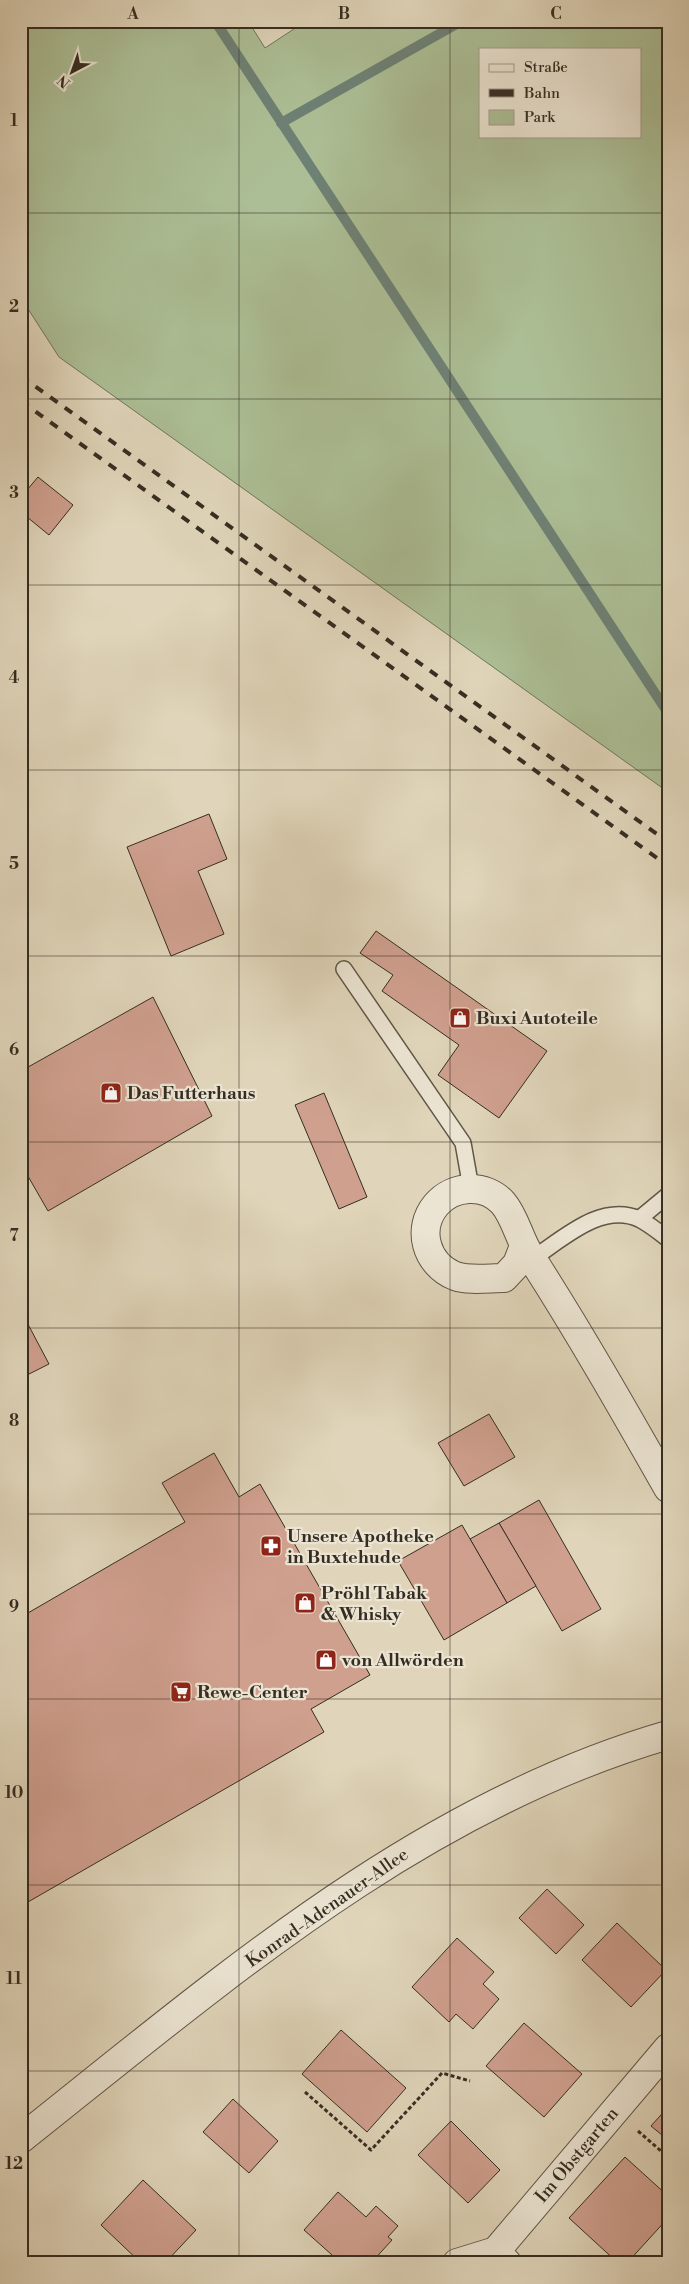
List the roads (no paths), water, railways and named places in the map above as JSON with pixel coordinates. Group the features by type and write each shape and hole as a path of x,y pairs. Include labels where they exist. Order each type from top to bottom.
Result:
{"street":[{"path":"560,1301 504,1278 456,1276 439,1267 430,1255 426,1240 425,1225 431,1211 441,1199 455,1191 471,1188 487,1192 503,1203 528,1252 560,1301 668,1488"},
{"path":"504,1278 528,1252"},
{"name":"Konrad-Adenauer-Allee","path":"21,2139 262,1951 383,1866 462,1820 542,1781 597,1759 668,1735"},
{"name":"Im Obstgarten","path":"502,2257 615,2110 668,2048"},
{"path":"457,2263 502,2257"}],"lane":[{"path":"344,969 463,1144 471,1188"},
{"path":"639,1219 668,1195"},
{"path":"528,1252 589,1222 611,1214 639,1219 668,1239"}],"waterway":[{"path":"215,21 668,713"},
{"path":"281,123 462,21"}],"railway":[{"path":"21,376 668,842"},
{"path":"21,401 668,866"}],"place":[{"name":"Buxi Autoteile","path":"460,1018"},
{"name":"Das Futterhaus","path":"111,1093"},
{"name":"Unsere Apotheke in Buxtehude","path":"271,1546"},
{"name":"Pröhl Tabak & Whisky","path":"305,1603"},
{"name":"von Allwörden","path":"326,1660"},
{"name":"Rewe-Center","path":"181,1692"}]}
